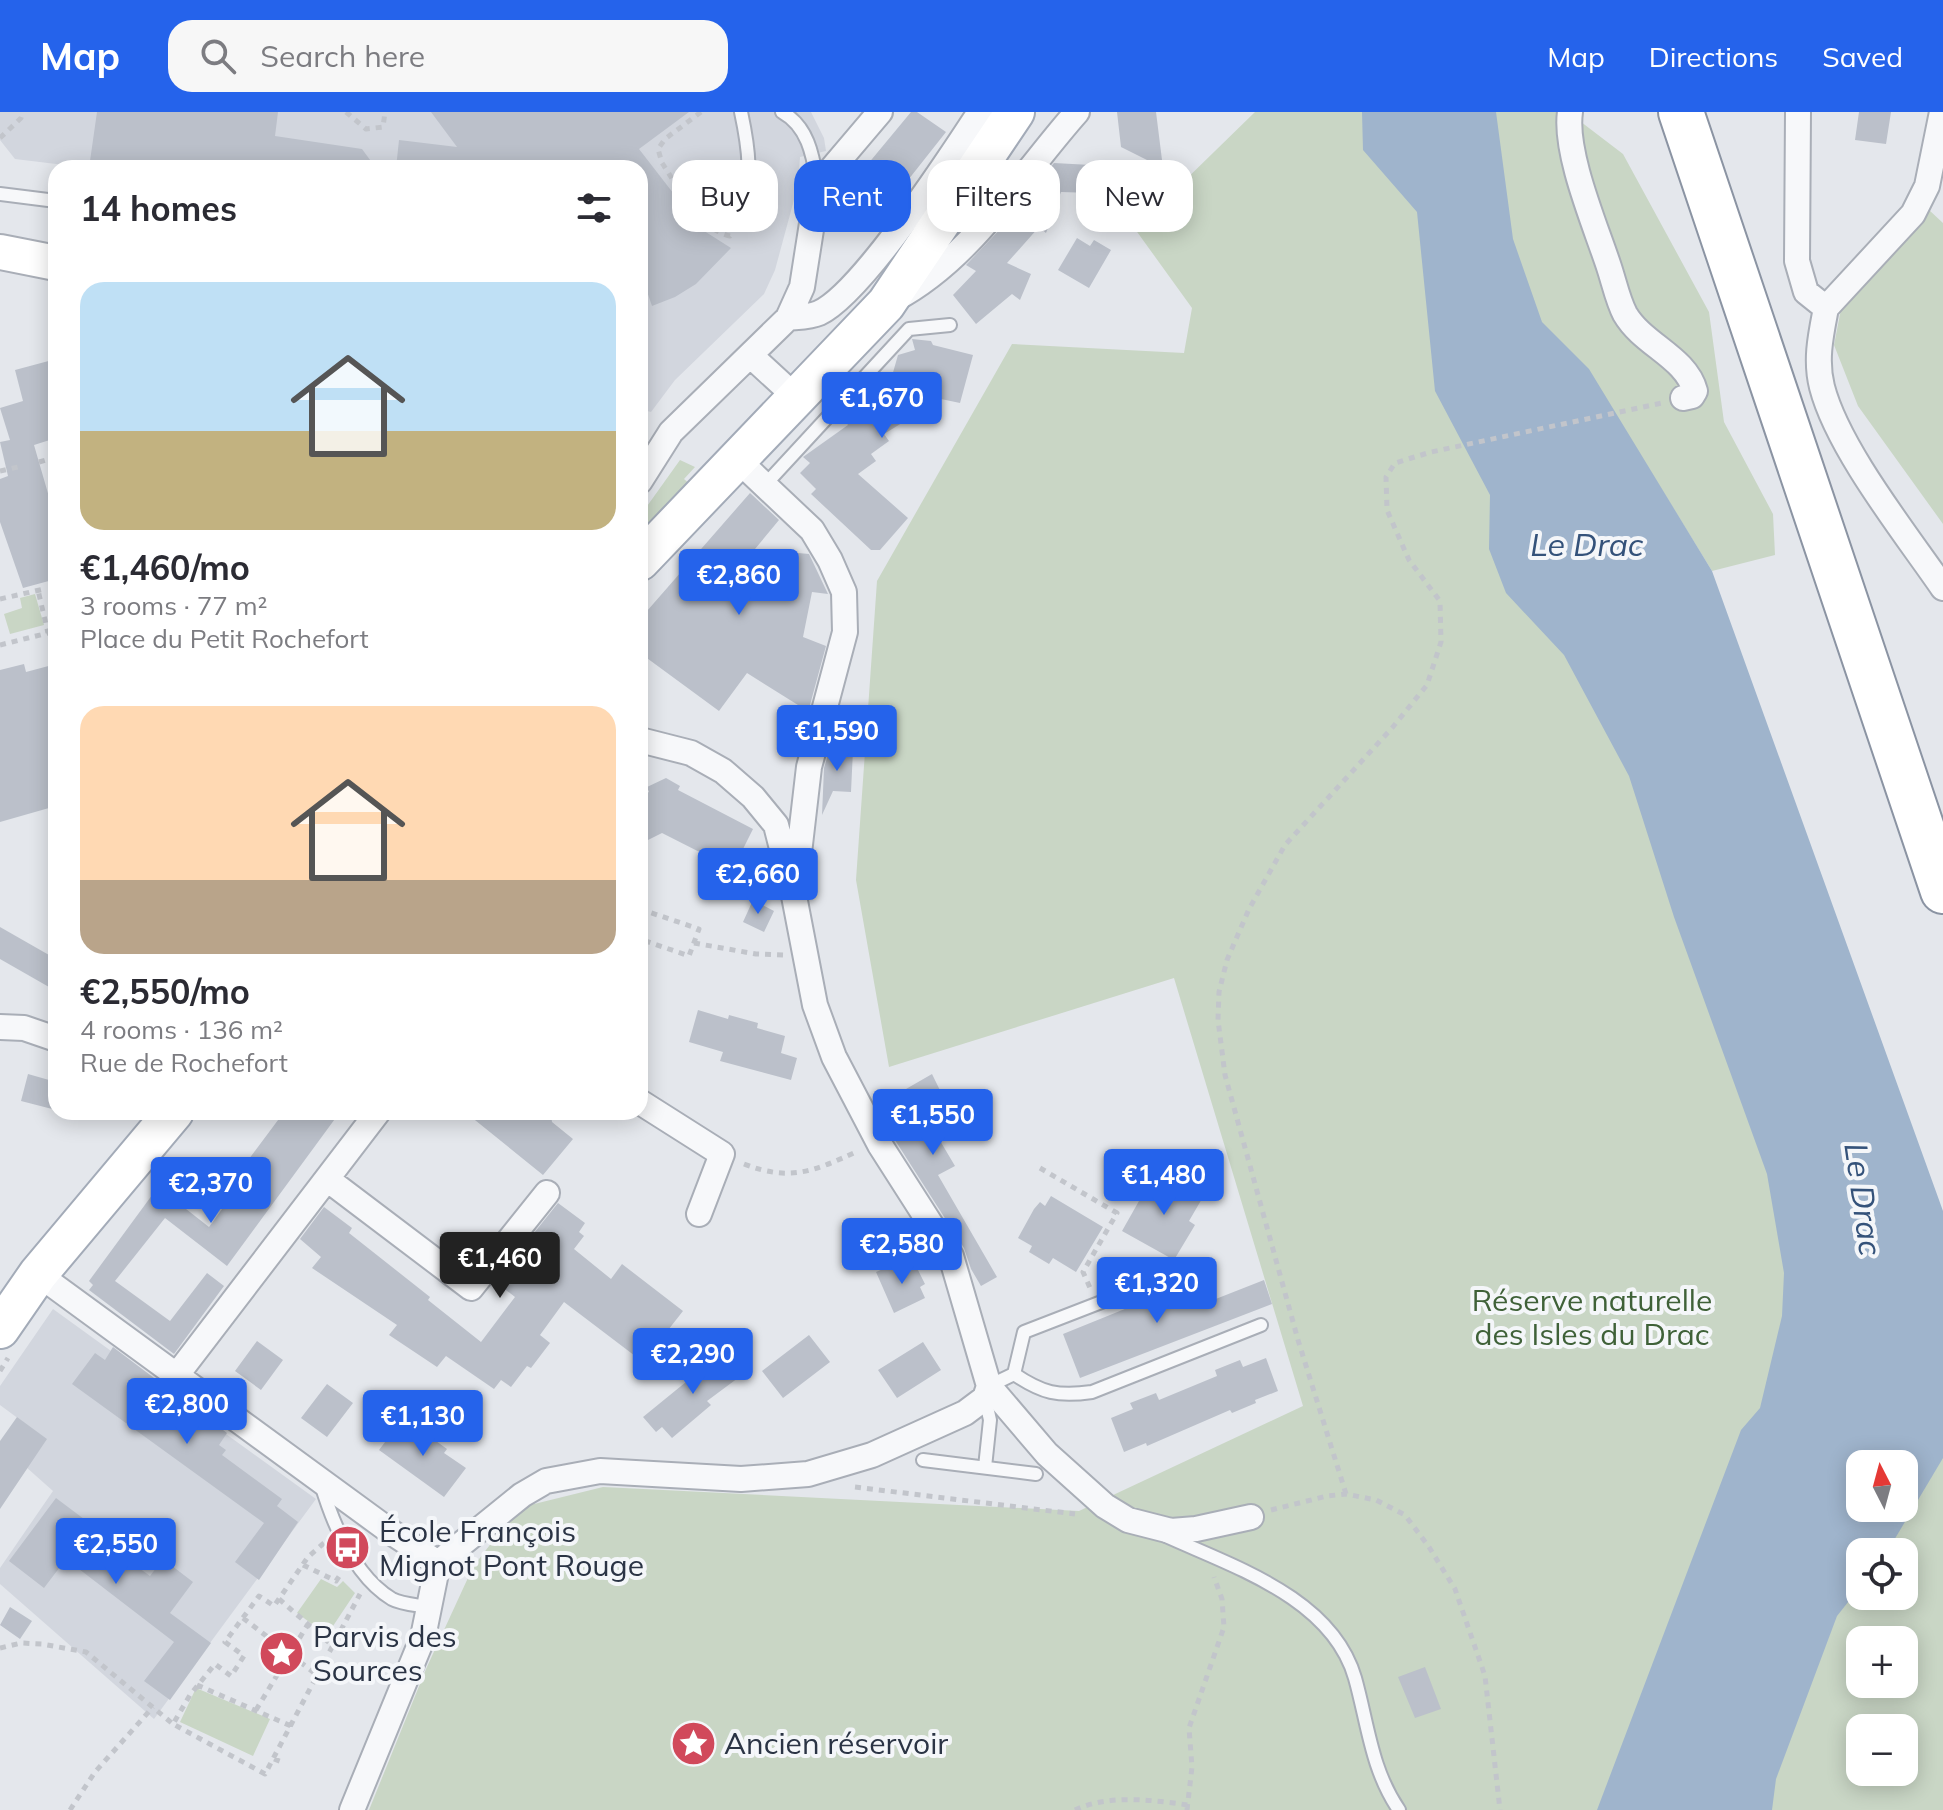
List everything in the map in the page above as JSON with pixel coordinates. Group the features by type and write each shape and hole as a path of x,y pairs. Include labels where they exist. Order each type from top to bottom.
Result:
{"highway":[{"path":"1681,112 1943,891"}],"main road":[{"path":"648,555 752,473 798,399 886,304 1015,112"},
{"path":"0,252 48,261"},
{"path":"0,1329 38,1274 167,1120"}],"street":[{"path":"839,160 880,112"},
{"path":"788,318 819,313 852,286 912,210 980,112"},
{"path":"886,304 924,284 964,246 1077,112"},
{"path":"1570,112 1568,126 1584,193 1625,314 1645,340 1691,377 1695,391 1692,396 1683,398"},
{"path":"1798,112 1797,261 1806,292 1826,308"},
{"path":"1942,112 1927,186 1913,214 1826,308 1818,352 1821,386 1835,423 1943,588"},
{"path":"648,468 671,432 788,318 802,287 811,232"},
{"path":"751,356 798,399"},
{"path":"752,473 812,530 844,592 845,632 809,767 794,896"},
{"path":"648,742 691,753 723,771 753,797 776,825 794,896 815,1005 834,1057 880,1145 951,1256 987,1392 1047,1454 1105,1506 1136,1524 1171,1531 1251,1517"},
{"path":"0,1027 24,1028 48,1036"},
{"path":"648,1107 722,1154 699,1214"},
{"path":"176,1376 372,1120"},
{"path":"327,1179 471,1288 547,1193"},
{"path":"38,1274 320,1481 438,1563"},
{"path":"352,1810 423,1637 438,1563 522,1495 546,1481 600,1471 741,1479 808,1474 872,1455 965,1413 987,1392"}],"lane":[{"path":"741,112 749,160"},
{"path":"782,112 801,129 812,160"},
{"path":"0,194 48,200"},
{"path":"752,473 909,329 950,325"},
{"path":"985,1467 990,1420 987,1392 1014,1374 1024,1332 1166,1277"},
{"path":"1014,1374 1040,1391 1073,1395 1092,1392 1261,1325"},
{"path":"923,1460 1036,1474"},
{"path":"320,1481 332,1522 368,1577 393,1599 428,1607"},
{"path":"1136,1524 1206,1553 1291,1598 1329,1629 1354,1674 1373,1759 1384,1788 1399,1810"}],"path":[{"path":"0,138 21,118 23,112"},
{"path":"346,112 366,129 383,127 385,112"},
{"path":"672,177 662,163 658,149 665,139 701,112"},
{"path":"1346,1494 1298,1340 1225,1075 1219,1034 1219,992 1227,960 1249,909 1285,845 1427,685 1441,642 1440,601 1409,560 1387,510 1386,477 1395,463 1431,452 1683,398"},
{"path":"39,462 48,460"},
{"path":"0,471 18,467"},
{"path":"0,599 41,590 48,633 0,645"},
{"path":"648,912 699,929 689,956 648,942"},
{"path":"694,943 756,954 804,954"},
{"path":"722,1154 768,1173 812,1171 880,1145"},
{"path":"1040,1168 1117,1213 1083,1272 1096,1304"},
{"path":"849,1486 1136,1524"},
{"path":"1251,1517 1299,1501 1346,1494 1376,1500 1405,1515 1455,1589 1485,1676 1500,1810"},
{"path":"173,1724 197,1685 215,1664 231,1676 244,1656 225,1642 259,1596 274,1606 303,1565 325,1542"},
{"path":"1075,1810 1117,1801 1151,1800 1188,1808 1192,1767 1189,1728 1224,1627 1222,1599 1206,1553"},
{"path":"303,1565 336,1581 345,1568"},
{"path":"0,1648 31,1643 86,1652 173,1724 265,1774 368,1577"},
{"path":"279,1599 333,1646"},
{"path":"243,1618 317,1675"},
{"path":"256,1710 308,1624"},
{"path":"341,1629 348,1634"},
{"path":"197,1685 291,1726"},
{"path":"307,1695 316,1700"},
{"path":"70,1810 95,1772 153,1707"},
{"path":"274,1759 285,1763"}],"shaded area":[{"path":"0,112 811,112 824,138 826,151 794,160 794,200 775,270 764,294 675,380 651,412 648,411 648,160 48,160 48,163 15,159 0,140"},
{"path":"53,1309 316,1499 154,1719 0,1584 0,1568 53,1491 26,1467 46,1439 0,1405 0,1386"}],"green space":[{"name":"Réserve naturelle des Isles du Drac","path":"1255,112 1568,112 1623,154 1709,312 1724,422 1773,514 1775,555 1712,571 1646,464 1943,1409 1943,1810 369,1810 426,1669 473,1567 518,1508 603,1487 1079,1511 1303,1406 1174,978 889,1067 856,880 877,581 1012,344 1184,353 1192,308 1137,232 1193,232 1193,172"},
{"path":"1929,210 1943,223 1943,524 1858,406 1834,345 1843,299"},
{"path":"680,460 695,467 684,479 692,486 648,529 648,505"},
{"path":"35,594 44,625 10,634 4,614 22,608 20,598"},
{"path":"321,1579 337,1587 343,1581 355,1593 327,1635 297,1613"},
{"path":"196,1688 270,1719 253,1756 180,1722"}],"water":[{"name":"Le Drac","path":"1362,112 1496,112 1513,239 1542,322 1589,369 1712,571 1943,1211 1943,1458 1918,1500 1918,1450 1846,1450 1846,1522 1905,1522 1895,1538 1846,1538 1846,1605 1837,1616 1776,1779 1772,1810 1597,1810 1741,1430 1760,1408 1782,1316 1784,1273 1767,1174 1674,917 1629,776 1564,655 1506,593 1489,549 1490,495 1435,391 1417,212 1363,150"}],"building":[{"path":"97,112 278,112 275,136 362,149 370,160 90,160"},
{"path":"431,112 689,112 639,149 648,160 397,160 399,140 457,147"},
{"path":"911,112 917,112 946,132 911,176 911,160 871,160"},
{"path":"1117,112 1156,112 1162,160 1147,160 1121,147"},
{"path":"1859,112 1891,112 1886,144 1855,140"},
{"path":"648,161 672,192 672,232 706,232 731,248 696,284 652,306 648,294"},
{"path":"1060,163 1076,164 1076,192 1061,192 1060,195"},
{"path":"997,232 1035,232 1007,263 1031,274 1020,300 1012,294 976,324 953,295 976,271 966,265"},
{"path":"1077,238 1090,246 1094,240 1111,250 1089,288 1058,270"},
{"path":"912,339 931,341 933,345 973,355 960,403 941,399 884,434 889,441 871,454 876,461 858,474 908,518 880,550 871,550 811,494 816,489 800,473 810,463 803,457 848,425 846,422 857,413 854,410 883,390 879,384 892,376 898,355 915,350"},
{"path":"48,361 48,441 34,445 48,493 48,581 23,588 0,522 0,479 8,476 0,442 10,440 0,408 23,401 15,370"},
{"path":"750,493 779,520 755,549 809,554 828,594 812,592 803,637 826,646 801,738 784,725 798,705 747,673 719,711 648,659 648,610"},
{"path":"24,664 26,672 48,666 48,808 0,822 0,670"},
{"path":"830,748 853,750 851,792 833,791 822,815 824,768"},
{"path":"666,778 680,786 678,790 753,829 733,869 662,833 648,840 648,787"},
{"path":"749,861 768,871 753,900 734,891"},
{"path":"753,900 774,911 764,932 743,922"},
{"path":"0,927 48,954 48,986 0,959"},
{"path":"698,1010 728,1019 729,1015 758,1023 757,1028 785,1036 781,1053 797,1058 791,1080 720,1061 723,1052 689,1042"},
{"path":"28,1074 48,1080 48,1108 21,1101"},
{"path":"932,1074 958,1127 939,1139 955,1166 938,1175 997,1277 981,1286 964,1248 893,1137 896,1134 880,1104"},
{"path":"278,1120 334,1120 227,1266 165,1218 115,1281 170,1321 207,1273 224,1286 174,1354 89,1290 93,1285 89,1281 158,1187 209,1227 233,1194 222,1185 241,1159 246,1163"},
{"path":"475,1120 552,1120 573,1139 543,1175"},
{"path":"1165,1177 1203,1197 1189,1221 1195,1225 1174,1260 1122,1231 1152,1178 1162,1183"},
{"path":"1051,1196 1103,1227 1076,1272 1053,1258 1049,1264 1029,1252 1032,1246 1018,1238 1034,1209 1040,1202 1045,1206"},
{"path":"558,1203 585,1223 579,1232 584,1236 574,1249 611,1279 622,1264 683,1311 643,1362 564,1302 540,1335 550,1343 531,1368 527,1366 511,1387 501,1380 494,1389 446,1356 437,1367 389,1335 397,1325 312,1268 321,1257 300,1239 324,1207 352,1228 349,1233 481,1342 515,1297 502,1287 540,1238 534,1233"},
{"path":"897,1263 901,1270 915,1264 925,1284 920,1287 925,1298 894,1313 876,1272"},
{"path":"1264,1280 1272,1304 1080,1378 1063,1334 1194,1281 1203,1304"},
{"path":"809,1335 830,1362 783,1398 762,1371"},
{"path":"257,1341 283,1360 261,1390 235,1371"},
{"path":"923,1342 941,1370 897,1398 878,1370"},
{"path":"113,1347 227,1433 219,1445 226,1450 222,1455 282,1499 277,1506 298,1522 259,1580 235,1562 264,1523 72,1384 95,1353 105,1360"},
{"path":"724,1351 742,1375 707,1401 711,1405 672,1438 662,1427 656,1432 643,1417"},
{"path":"1266,1358 1278,1391 1232,1413 1230,1410 1147,1446 1146,1443 1124,1452 1111,1418 1133,1409 1130,1403 1156,1393 1159,1400 1217,1376 1215,1370 1240,1360 1243,1367"},
{"path":"327,1384 353,1403 327,1437 301,1418"},
{"path":"17,1417 47,1439 0,1509 0,1441"},
{"path":"401,1421 422,1436 425,1433 447,1449 444,1453 466,1468 444,1497 379,1450"},
{"path":"56,1498 92,1525 87,1530 150,1576 163,1559 193,1582 170,1613 211,1643 170,1700 144,1681 174,1642 66,1559 44,1588 9,1561"},
{"path":"10,1607 32,1621 20,1639 0,1625"},
{"path":"1425,1667 1441,1709 1415,1718 1398,1677"}],"place":[{"name":"École François Mignot Pont Rouge","path":"348,1548"},
{"name":"Parvis des Sources","path":"282,1653"},
{"name":"Ancien réservoir","path":"693,1743"}]}
